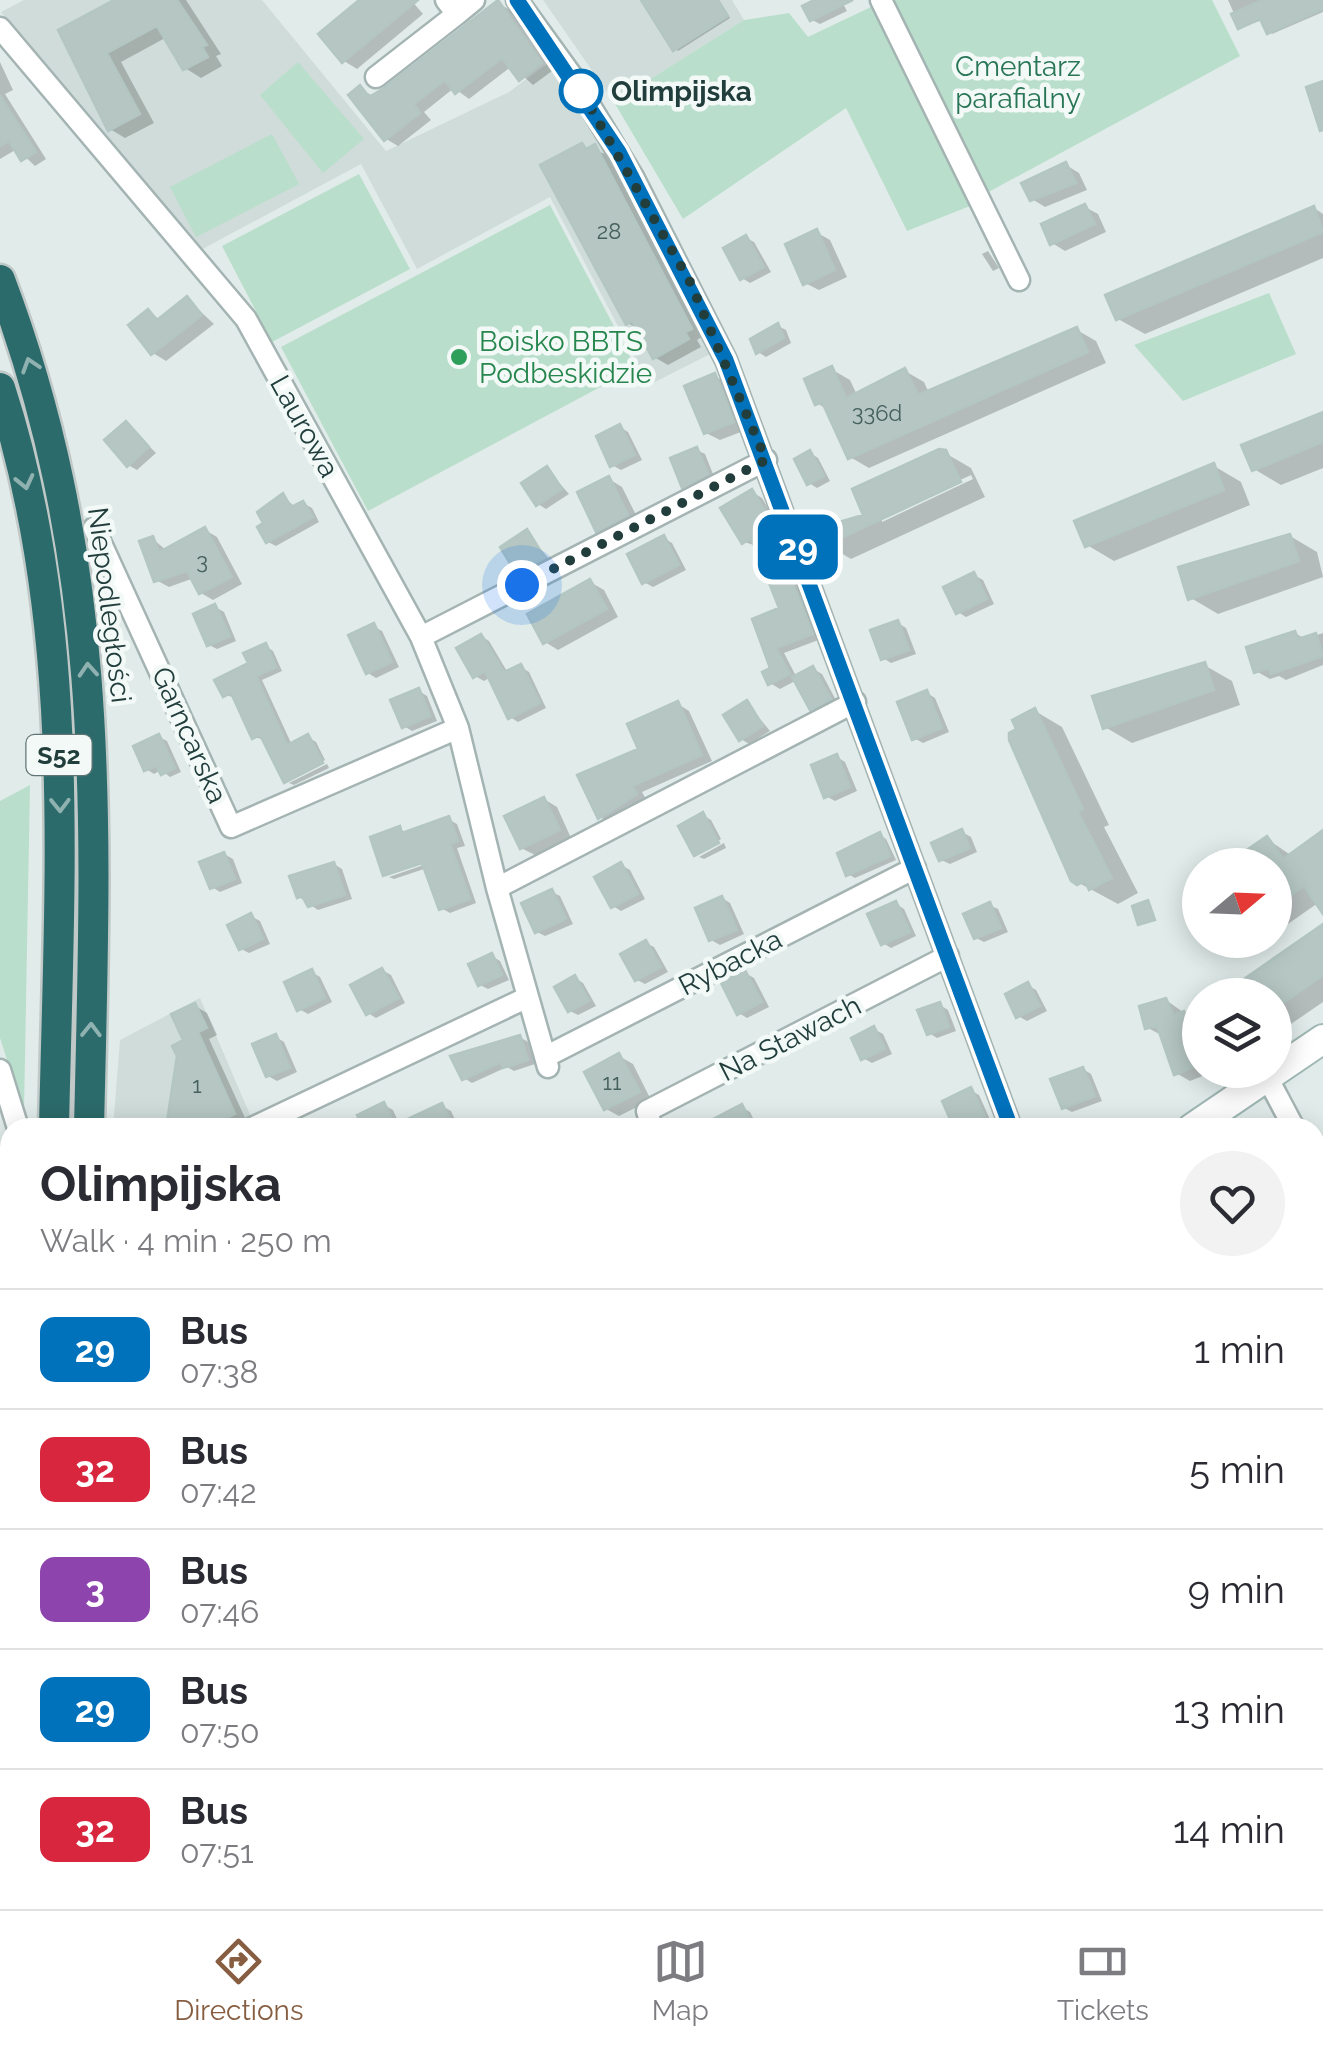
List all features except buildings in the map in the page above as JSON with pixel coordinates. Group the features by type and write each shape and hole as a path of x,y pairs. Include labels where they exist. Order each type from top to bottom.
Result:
{"highway":[{"name":"Niepodległości","path":"0,280 40,396 61,482 87,650 96,813 89,1118"},
{"name":"S52","path":"0,388 42,565 59,729 54,1118"}],"street":[{"path":"517,0 572,76 650,207 726,360 1007,1118"},
{"path":"881,0 1019,280"},
{"path":"376,77 459,4"},
{"name":"Laurowa","path":"0,28 246,319 421,637 458,728 496,888 546,1062"},
{"path":"421,637 766,460"},
{"name":"Garncarska","path":"94,528 231,827 458,728"},
{"path":"496,888 854,702"},
{"name":"Rybacka","path":"546,1062 915,868"},
{"name":"Na Stawach","path":"648,1118 646,1112 948,956"},
{"path":"273,1118 526,998"},
{"path":"1292,1060 1323,1039"},
{"path":"0,1070 15,1118"},
{"path":"1207,1118 1251,1088"},
{"path":"1273,1088 1289,1118"}],"shaded area":[{"path":"24,0 262,0 386,151 509,92 548,63 598,136 683,285 712,353 649,385 550,197 417,269 361,164 197,252 1,12"},
{"path":"543,0 732,0 744,20 614,102"},
{"path":"200,998 251,1117 114,1118 120,1040"}],"green space":[{"name":"Cmentarz parafialny","path":"887,0 1212,0 1240,56 983,195"},
{"path":"873,6 975,204 907,231 846,108 683,219 614,102 744,20 789,13 808,37"},
{"path":"298,62 364,139 323,173 260,95"},
{"path":"272,134 299,184 196,237 170,187"},
{"path":"359,174 410,269 272,342 222,246"},
{"name":"Boisko BBTS Podbeskidzie","path":"550,205 636,368 368,511 281,347"},
{"path":"1269,293 1296,354 1183,401 1134,345"},
{"path":"30,785 24,1112 0,1038 0,801"}],"bus line":[{"name":"29","path":"517,0 572,76 619,152 690,282 726,360 1007,1118"}],"place":[{"name":"Olimpijska","path":"581,91"},
{"name":"Boisko BBTS Podbeskidzie","path":"459,357"}],"route":[{"path":"522,585 766,460 690,282 581,91"}]}
